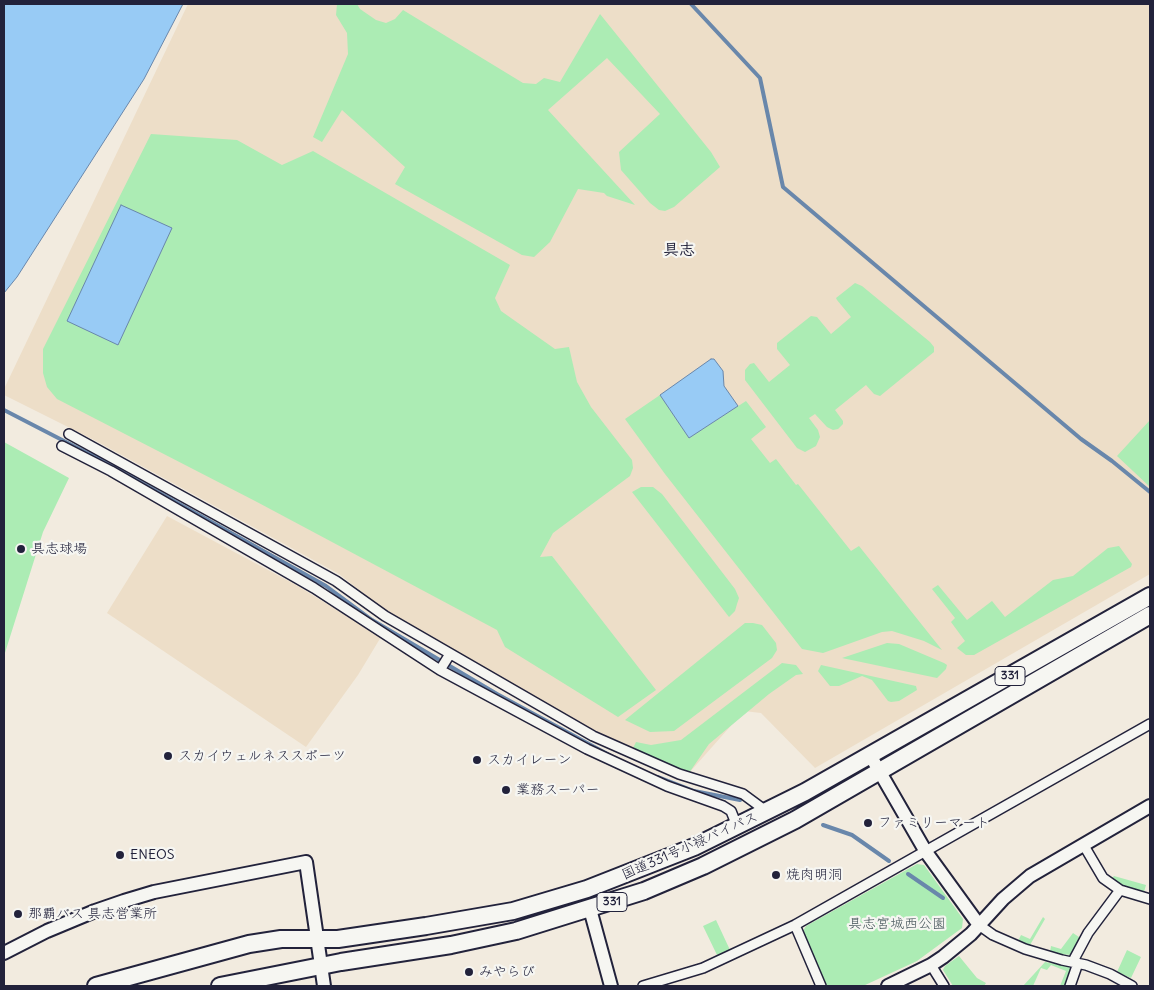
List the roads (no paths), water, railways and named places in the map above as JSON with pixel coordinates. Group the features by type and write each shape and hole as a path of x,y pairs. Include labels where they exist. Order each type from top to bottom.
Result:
{"highway":[{"name":"国道331号小禄バイパス","path":"96,986 249,944 281,939 348,938 513,910 612,880 694,847 805,792 1150,596"},
{"name":"国道331号小禄バイパス","path":"220,986 321,966 451,945 516,931 644,891 749,844 880,771 1150,614"}],"street":[{"path":"69,434 336,581 385,616 593,736 679,774 742,794 766,811"},
{"path":"62,446 111,471 314,588 440,670 587,748 667,786 724,806 731,811 737,826"},
{"path":"440,670 450,654"},
{"path":"643,986 703,968 795,925 1150,724"},
{"path":"870,755 926,852 979,925 993,935 1025,949 1062,960 1076,962 1110,974 1132,986"},
{"path":"888,986 931,965 955,947 1016,887 1044,867 1150,806"},
{"path":"1083,844 1103,878 1120,890 1150,899"},
{"path":"4,954 47,931 95,910 124,901 154,892 306,862 324,986"},
{"path":"1070,986 1076,962 1088,933 1120,890"},
{"path":"590,909 611,986"},
{"path":"795,925 821,986"},
{"path":"931,965 944,986"}],"water":[{"path":"4,4 183,4 144,79 17,277 4,293"},
{"path":"121,205 172,228 118,345 67,321"},
{"path":"711,359 714,359 723,371 724,386 738,406 689,438 660,395"}],"waterway":[{"path":"691,4 760,78 783,187 1081,439 1150,492"},
{"path":"4,410 97,458 326,586 372,620 497,694 611,756"},
{"path":"658,777 694,791 740,800"},
{"path":"823,825 852,835 889,861"},
{"path":"908,874 943,898"}],"place":[{"name":"具志球場","path":"21,549"},
{"name":"スカイウェルネススポーツ","path":"168,756"},
{"name":"スカイレーン","path":"477,760"},
{"name":"業務スーパー","path":"506,790"},
{"name":"ファミリーマート","path":"868,823"},
{"name":"ENEOS","path":"120,855"},
{"name":"焼肉明洞","path":"776,875"},
{"name":"那覇バス 具志営業所","path":"18,914"},
{"name":"みやらび","path":"469,972"}],"district":[{"name":"具志","path":"679,250"}],"park label":[{"name":"具志宮城西公園","path":"897,924"}]}
